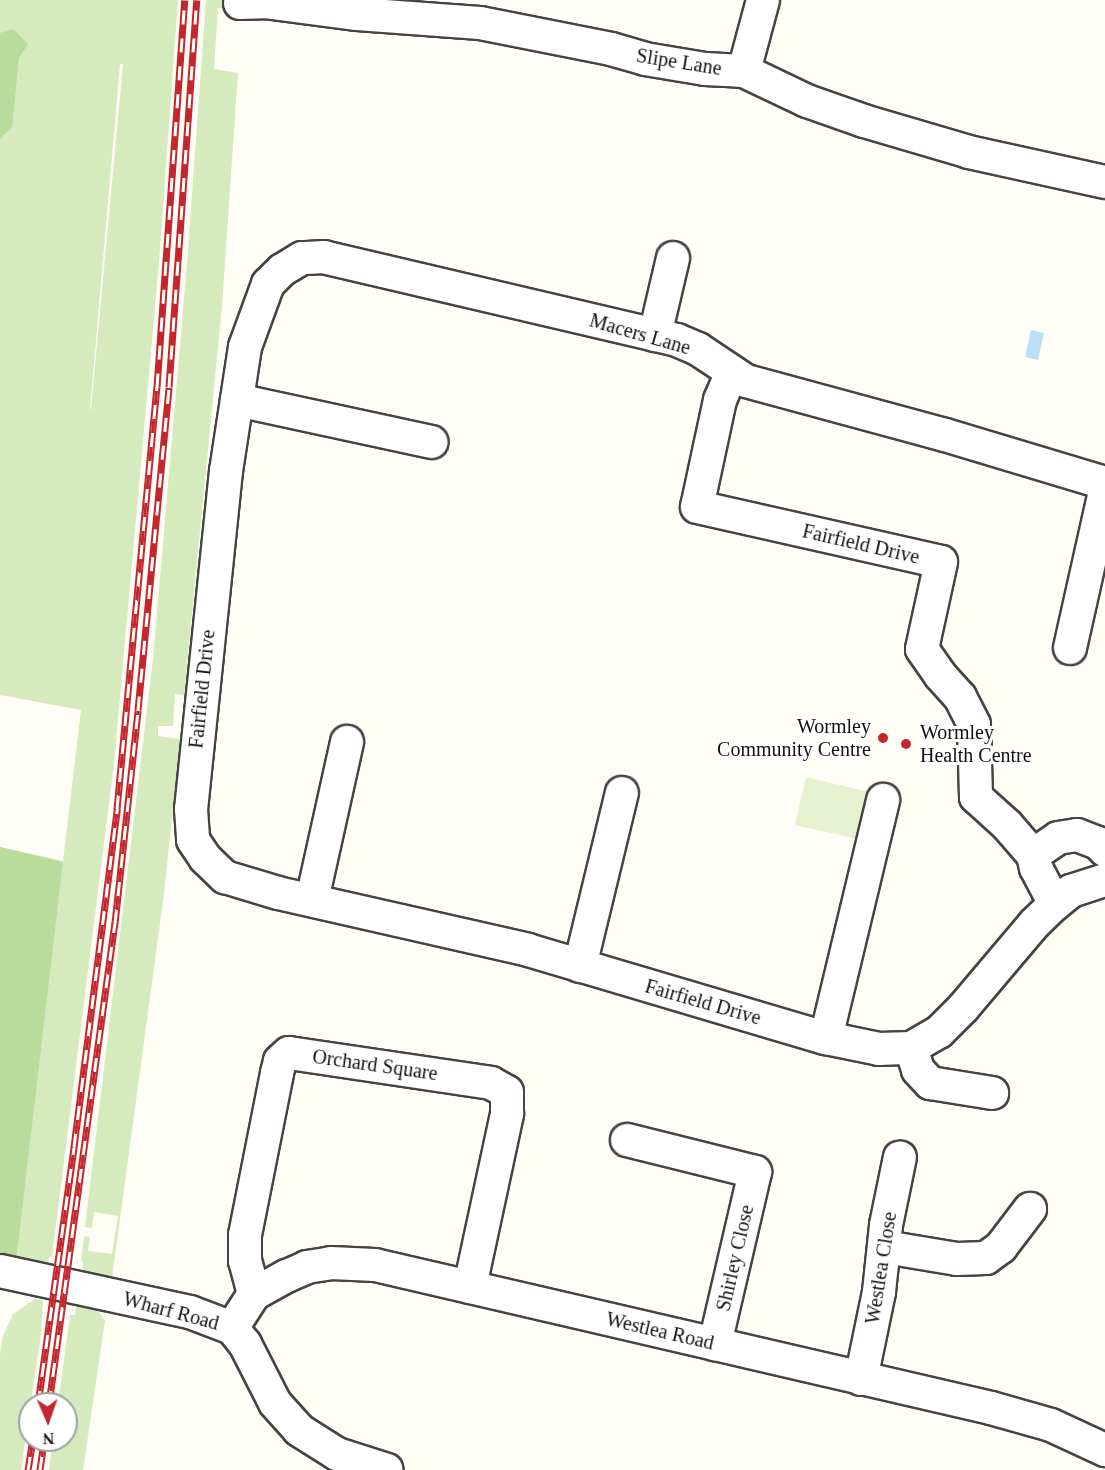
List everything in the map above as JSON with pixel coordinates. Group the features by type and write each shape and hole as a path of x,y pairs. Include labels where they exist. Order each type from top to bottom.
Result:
{"street":[{"path":"744,71 763,0"},
{"name":"Slipe Lane","path":"240,3 264,2 357,14 480,23 611,49 656,61 744,71 807,101 875,124 969,152 1105,182"},
{"name":"Macers Lane","path":"302,258 324,257 656,335 698,349 732,372 756,384 945,435 1105,483"},
{"name":"Fairfield Drive","path":"302,258 282,270 263,292 245,347 237,400 194,768 193,840 205,858 225,877 312,900 474,936 826,1038 879,1049 911,1048 939,1032 963,1008 1034,924 1071,891 1105,880"},
{"path":"656,335 673,258"},
{"name":"Fairfield Drive","path":"732,372 720,400 697,507 941,562 922,649 939,675 960,698 974,725 976,798 1007,825 1033,855 1036,868 1056,904"},
{"path":"237,400 432,442"},
{"path":"1070,648 1105,491"},
{"path":"312,900 347,742"},
{"path":"580,966 622,793"},
{"path":"826,1038 884,800"},
{"path":"1033,855 1058,838 1077,835 1098,843 1105,850"},
{"path":"911,1048 918,1070 930,1083 992,1093"},
{"name":"Orchard Square","path":"254,1293 245,1261 245,1235 277,1073 280,1062 289,1053 491,1083 507,1092 507,1114 470,1287"},
{"name":"Shirley Close","path":"627,1140 755,1172 715,1344"},
{"name":"Westlea Close","path":"861,1379 879,1292 886,1225 900,1156"},
{"path":"885,1247 957,1259 986,1258 1001,1247 1030,1209"},
{"name":"Westlea Road","path":"254,1293 297,1271 331,1263 375,1265 991,1408 1051,1425 1105,1450"},
{"name":"Wharf Road","path":"0,1271 190,1312 232,1328 245,1344 275,1403 299,1430 337,1454 387,1470"},
{"path":"232,1328 254,1293"}],"green space":[{"path":"0,0 178,0 159,263 114,764 52,1257 49,1257 47,1267 0,1257 0,847 63,861 81,710 0,695","holes":["120,64 123,64 91,409 90,409"]},
{"path":"206,0 240,0 240,9 218,8 214,69 238,73 222,306 184,695 175,694 173,726 158,726 158,736 180,739 164,894 112,1278 82,1274 83,1262 81,1261 84,1236 90,1237 88,1251 112,1254 118,1216 94,1212 92,1228 85,1227 153,659 187,264"},
{"path":"13,29 28,44 19,58 12,127 0,139 0,33"},
{"path":"806,777 869,792 858,839 795,825"},
{"path":"0,847 63,862 16,1261 0,1257"},
{"path":"35,1299 43,1300 41,1334 32,1392 18,1392 18,1452 24,1452 21,1470 0,1470 0,1355 3,1336 13,1314"},
{"path":"76,1306 98,1311 105,1321 83,1470 49,1470 51,1452 78,1452 78,1392 60,1392 70,1315 75,1315"}],"water":[{"path":"1031,330 1044,333 1038,360 1025,357"}],"railway":[{"path":"40,1392 74,1147 117,809 157,387 185,0"},
{"path":"51,1392 115,923 138,710 169,387 197,0"},
{"path":"28,1470 31,1452"},
{"path":"40,1470 42,1452"}],"place":[{"name":"Wormley Community Centre","path":"883,738"},
{"name":"Wormley Health Centre","path":"906,744"}]}
